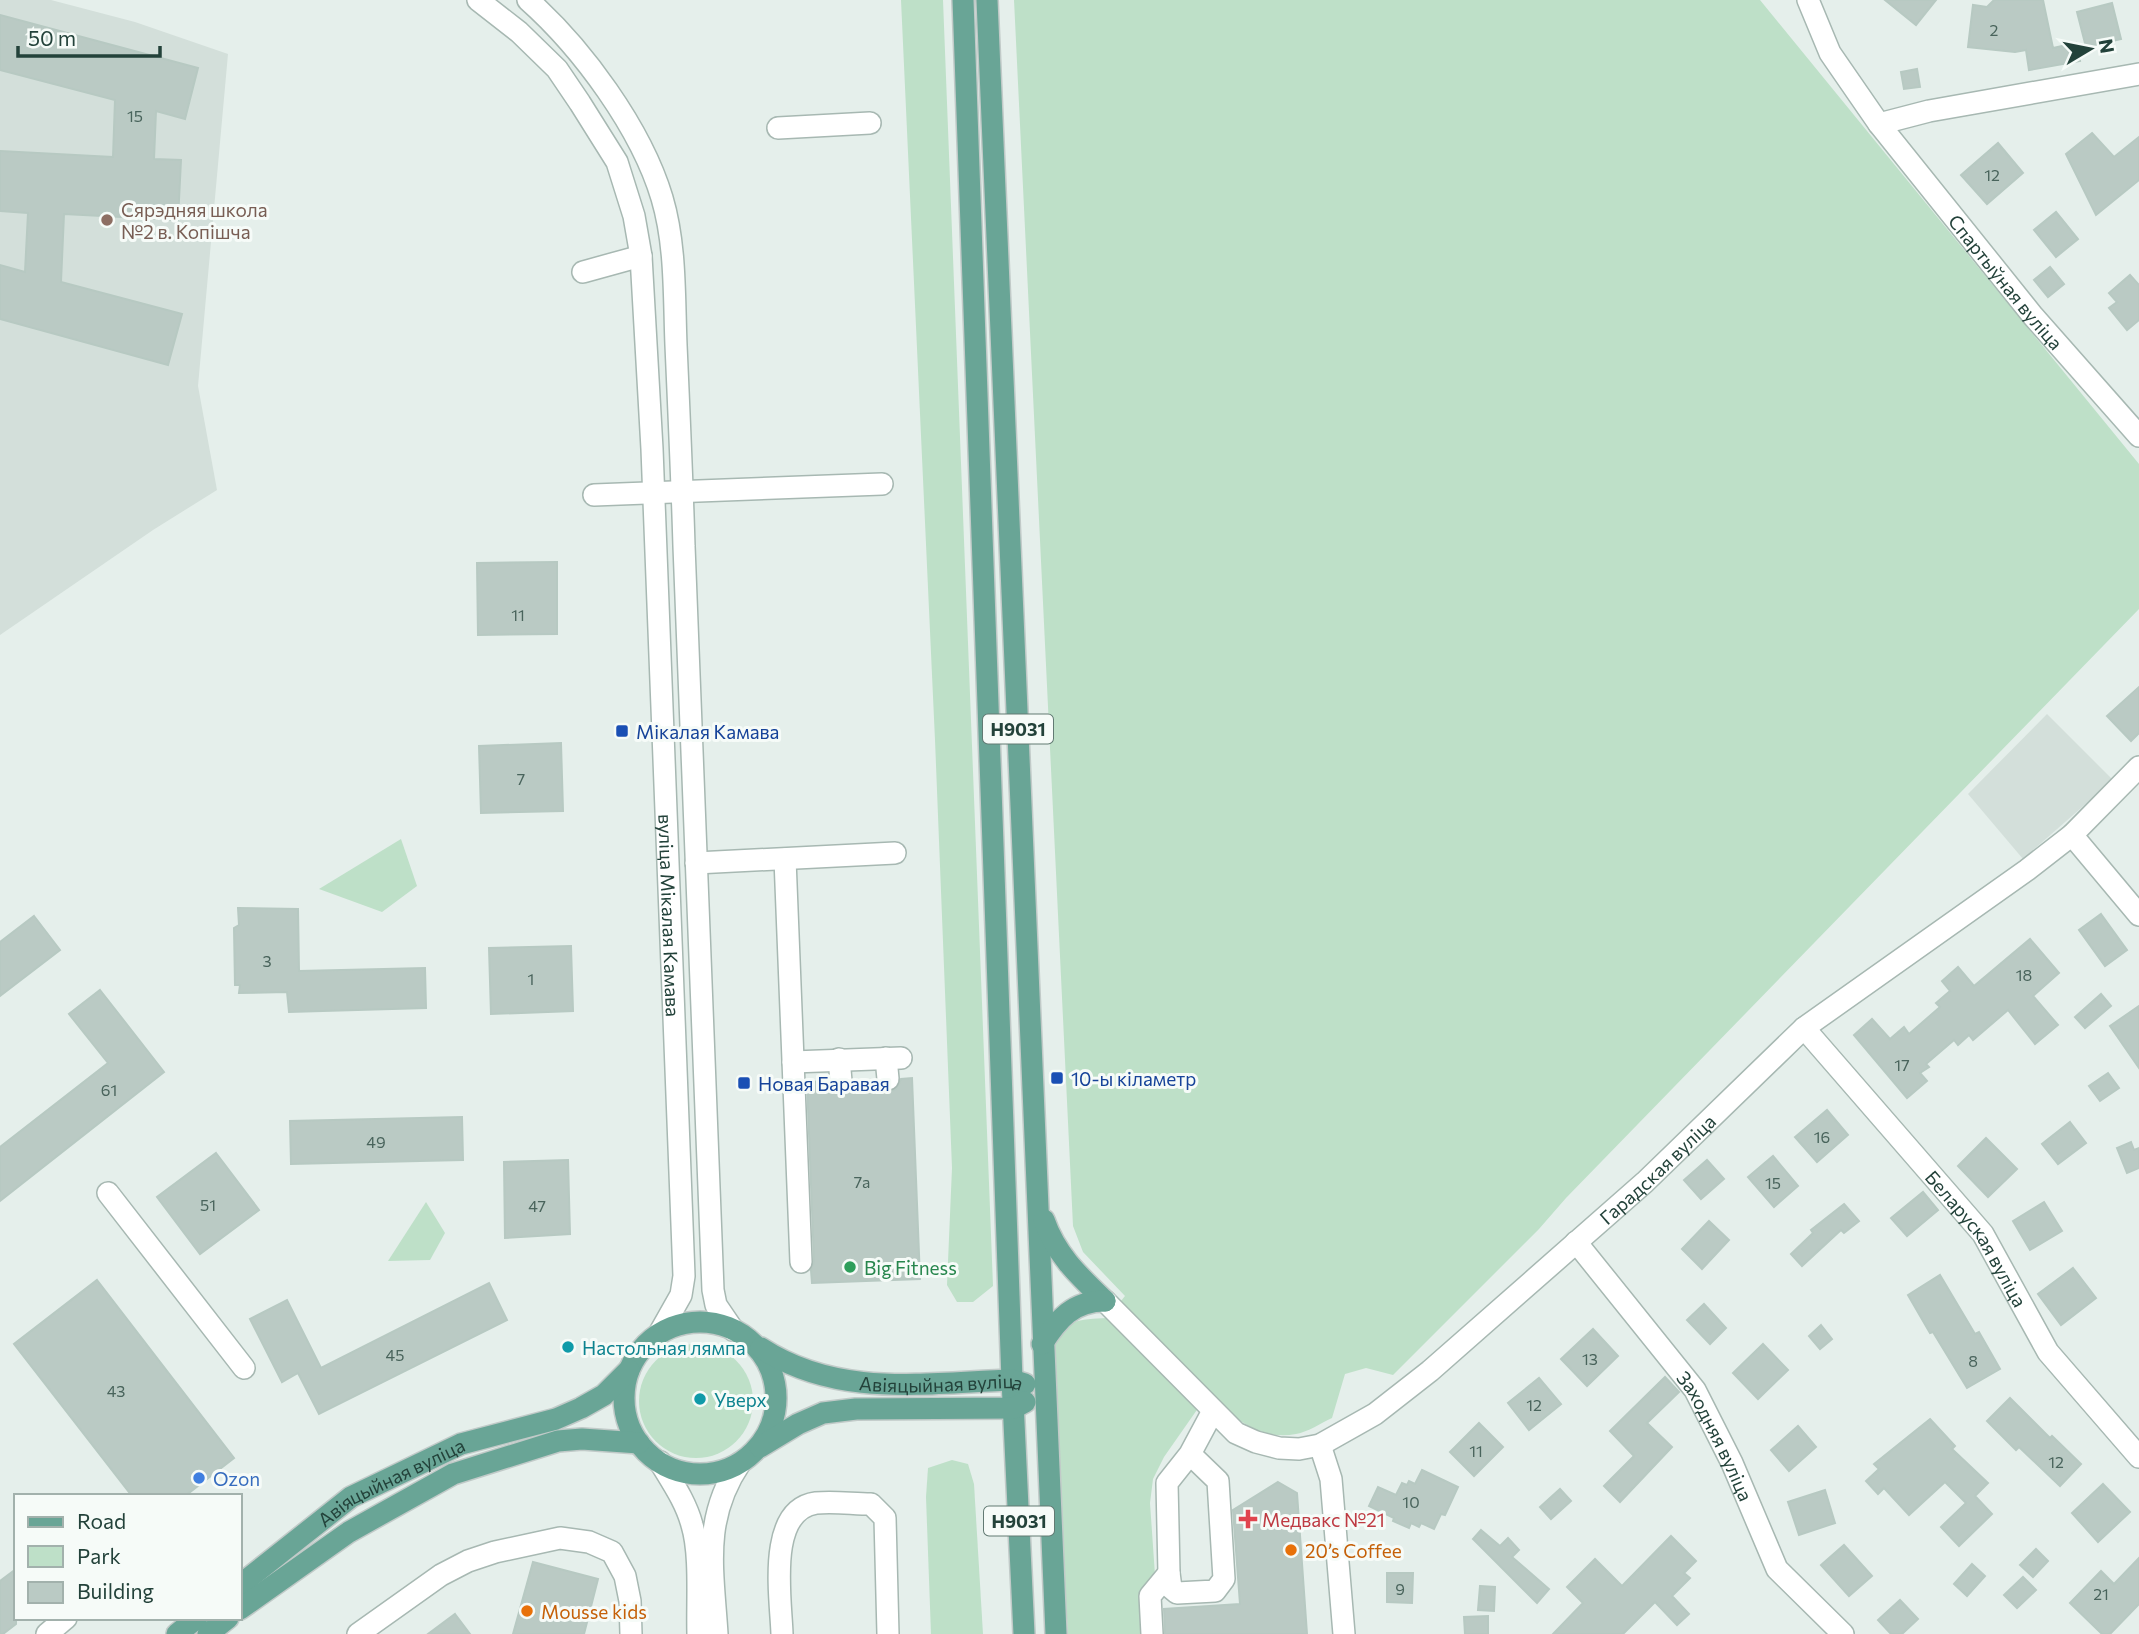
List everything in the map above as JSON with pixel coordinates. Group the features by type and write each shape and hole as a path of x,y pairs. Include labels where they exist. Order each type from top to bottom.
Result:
{"main road":[{"name":"Н9031","path":"963,0 1012,1380 1024,1634"},
{"name":"Н9031","path":"987,0 1056,1634"},
{"path":"1039,1203 1058,1251 1072,1269 1105,1301"},
{"path":"1042,1344 1055,1325 1071,1310 1081,1304 1105,1301"},
{"path":"695,1322 715,1323 733,1329 756,1345 772,1374 776,1393 772,1422 758,1448 740,1463 716,1472 697,1474 678,1471 660,1462 639,1443 630,1425 625,1406 630,1369 643,1348 659,1334 677,1326 695,1322"},
{"name":"Авіяцыйная вуліца","path":"756,1345 785,1364 836,1381 867,1384 1012,1380 1044,1391"},
{"name":"Авіяцыйная вуліца","path":"242,1583 351,1497 461,1444 556,1419 581,1408 604,1395 630,1369"},
{"name":"Авіяцыйная вуліца","path":"758,1448 798,1424 823,1413 856,1409 1014,1408 1044,1391"},
{"name":"Авіяцыйная вуліца","path":"242,1608 349,1532 453,1474 558,1441 582,1439 639,1443"},
{"path":"177,1634 194,1620"},
{"path":"208,1634 226,1620"}],"street":[{"name":"вуліца Мікалая Камава","path":"478,0 519,32 557,69 580,103 617,162 634,216 641,256 684,1276 681,1295 659,1334"},
{"name":"вуліца Мікалая Камава","path":"528,0 547,18 597,77 639,143 661,197 669,233 673,268 713,1290 716,1305 733,1329"},
{"name":"Спартыўная вуліца","path":"1808,0 1830,53 1879,124 2033,316 2139,436"},
{"path":"1879,124 1929,111 2139,74"},
{"path":"778,128 870,123"},
{"path":"583,272 641,256"},
{"path":"594,495 883,484"},
{"name":"Гарадская вуліца","path":"1321,1445 1375,1414 1404,1392 1645,1182 1804,1028 2027,870 2072,835 2139,767"},
{"path":"2072,835 2139,915"},
{"path":"696,863 895,853"},
{"path":"785,859 801,1262"},
{"name":"Беларуская вуліца","path":"1804,1028 1983,1234 2048,1352 2139,1457"},
{"path":"793,1062 839,1059 892,1065"},
{"path":"839,1059 841,1081"},
{"path":"108,1193 244,1368"},
{"name":"Заходняя вуліца","path":"1576,1242 1695,1390 1732,1462 1777,1569 1843,1634"},
{"path":"1105,1301 1236,1433 1256,1442 1289,1448 1321,1445 1331,1479 1344,1634"},
{"path":"1190,1454 1218,1481 1224,1579 1215,1591 1177,1593 1171,1588 1169,1573 1167,1483 1190,1454 1213,1412"},
{"path":"660,1462 693,1527 696,1542 698,1634"},
{"path":"717,1634 712,1541 714,1524 726,1485 740,1463"},
{"path":"782,1634 780,1543 785,1527 791,1519 798,1511 814,1503 871,1504 885,1518 888,1634"},
{"path":"358,1634 441,1575 468,1562 504,1550 560,1538 589,1542 612,1552 625,1576 631,1601 631,1634"},
{"path":"1152,1634 1150,1596 1169,1573"},
{"path":"47,1634 63,1620"}],"shaded area":[{"name":"Сярэдняя школа №2 в. Копішча","path":"0,0 51,0 135,22 228,54 198,386 217,490 153,530 0,635"},
{"path":"2047,714 2113,780 2023,859 1968,794"}],"green space":[{"path":"901,0 943,0 993,1286 973,1302 957,1302 947,1285 952,1168"},
{"path":"1014,0 1760,0 2139,464 2139,609 1566,1198 1539,1229 1393,1375 1366,1368 1345,1374 1332,1418 1296,1434 1270,1434 1258,1430 1237,1419 1208,1394 1164,1457 1153,1479 1150,1503 1155,1575 1142,1634 1068,1634 1051,1348 1066,1326 1088,1319 1107,1318 1125,1296 1083,1252 1073,1226"},
{"path":"401,839 417,886 382,912 319,889"},
{"path":"426,1202 445,1233 430,1260 388,1261"},
{"path":"696,1344 718,1348 737,1360 749,1379 753,1401 749,1423 737,1442 718,1454 696,1458 674,1454 655,1442 643,1423 639,1401 643,1379 655,1360 674,1348"},
{"path":"952,1460 968,1464 974,1484 983,1634 931,1634 926,1497 928,1468"}],"building":[{"path":"1885,0 1936,0 1916,25"},
{"path":"1994,0 2043,0 2053,48 2076,43 2080,61 2029,70 2026,50 2015,52 1968,47 1973,5 1987,7"},
{"path":"2112,3 2121,39 2086,47 2077,12"},
{"path":"0,15 198,68 185,119 156,111 154,159 181,160 178,220 64,214 61,282 182,314 168,365 0,319 0,265 25,272 28,213 0,211 0,151 113,157 115,100 0,70"},
{"path":"1917,69 1920,87 1904,89 1901,72"},
{"path":"2092,133 2114,157 2139,137 2139,180 2096,215 2066,154"},
{"path":"1998,143 2023,173 1987,204 1961,175"},
{"path":"2056,212 2078,239 2056,257 2034,230"},
{"path":"2050,267 2064,284 2048,297 2034,280"},
{"path":"2130,275 2139,285 2139,320 2127,330 2109,308 2117,302 2109,293"},
{"path":"557,562 557,634 478,635 477,563"},
{"path":"2139,687 2139,733 2131,741 2107,716"},
{"path":"561,743 563,811 481,813 479,746"},
{"path":"238,908 298,909 299,971 425,968 426,1008 289,1012 287,992 239,993 240,985 235,985 234,928 239,925"},
{"path":"2101,914 2127,950 2105,966 2079,930"},
{"path":"34,916 60,950 0,996 0,942"},
{"path":"2030,939 2059,973 2033,996 2058,1025 2035,1044 2008,1010 1973,1040 1969,1035 1958,1045 1954,1040 1926,1064 1929,1067 1920,1073 1927,1081 1907,1098 1854,1035 1872,1019 1890,1039 1904,1027 1909,1034 1940,1007 1936,1003 1950,991 1942,981 1958,967 1974,986"},
{"path":"571,946 573,1011 491,1014 489,948"},
{"path":"100,990 164,1072 0,1201 0,1147 108,1063 69,1014"},
{"path":"2101,994 2111,1006 2085,1028 2075,1017"},
{"path":"2139,1006 2139,1068 2110,1026"},
{"path":"2108,1073 2119,1088 2100,1101 2089,1086"},
{"path":"912,1078 920,1279 812,1283 811,1270 814,1261 807,1082 828,1081 831,1089 842,1094 849,1091 854,1080 875,1080 878,1087 889,1092 896,1089 901,1079"},
{"path":"1827,1110 1848,1135 1817,1162 1795,1137"},
{"path":"462,1117 463,1160 291,1164 290,1121"},
{"path":"2070,1122 2086,1143 2058,1164 2042,1144"},
{"path":"1986,1138 2017,1169 1988,1197 1958,1166"},
{"path":"2131,1142 2134,1150 2139,1148 2139,1168 2127,1173 2117,1148"},
{"path":"216,1153 259,1210 200,1254 157,1197"},
{"path":"1773,1156 1798,1186 1774,1207 1748,1177"},
{"path":"568,1160 570,1234 505,1238 504,1162"},
{"path":"1707,1160 1724,1179 1701,1199 1684,1180"},
{"path":"1923,1192 1938,1210 1907,1236 1891,1218"},
{"path":"2044,1202 2062,1231 2030,1250 2013,1221"},
{"path":"1844,1204 1859,1221 1844,1233 1841,1230 1802,1266 1791,1254 1813,1233 1811,1230"},
{"path":"1709,1221 1729,1240 1702,1269 1682,1249"},
{"path":"2073,1268 2096,1298 2061,1325 2038,1294"},
{"path":"1940,1275 1975,1334 1979,1332 2000,1369 1967,1388 1908,1295"},
{"path":"97,1280 234,1458 188,1494 130,1494 14,1344"},
{"path":"489,1283 507,1320 319,1414 298,1373 282,1382 250,1319 287,1300 321,1368"},
{"path":"1704,1304 1726,1328 1710,1344 1687,1320"},
{"path":"1821,1325 1832,1339 1820,1349 1809,1336"},
{"path":"1593,1329 1618,1356 1587,1386 1561,1359"},
{"path":"1763,1344 1788,1370 1758,1399 1733,1373"},
{"path":"1665,1377 1679,1392 1647,1423 1672,1447 1620,1502 1604,1486 1634,1456 1610,1431"},
{"path":"1539,1378 1561,1404 1529,1430 1508,1403"},
{"path":"2010,1398 2081,1464 2060,1486 2019,1447 2016,1450 1987,1421"},
{"path":"1930,1419 1955,1446 1952,1449 1988,1483 1975,1496 1992,1514 1959,1546 1941,1527 1966,1503 1945,1482 1909,1515 1884,1488 1878,1494 1866,1481 1879,1469 1874,1464"},
{"path":"1479,1423 1503,1447 1474,1476 1450,1452"},
{"path":"1798,1426 1816,1447 1789,1471 1771,1450"},
{"path":"1422,1470 1458,1487 1445,1515 1441,1514 1434,1529 1421,1523 1419,1527 1411,1523 1409,1528 1369,1506 1378,1487 1396,1495 1402,1483 1407,1485 1409,1481 1415,1484"},
{"path":"1278,1482 1297,1493 1307,1634 1165,1634 1164,1609 1240,1604 1233,1510"},
{"path":"2103,1484 2130,1512 2098,1542 2072,1513"},
{"path":"1560,1489 1571,1501 1551,1519 1540,1507"},
{"path":"1825,1490 1835,1523 1799,1535 1788,1502"},
{"path":"1481,1530 1500,1546 1508,1538 1519,1550 1512,1557 1549,1589 1537,1603 1473,1539"},
{"path":"1671,1536 1696,1561 1684,1573 1690,1578 1672,1596 1689,1614 1677,1625 1655,1602 1623,1634 1553,1634 1583,1603 1567,1587 1595,1559 1622,1586"},
{"path":"1844,1545 1872,1576 1849,1596 1821,1565"},
{"path":"2036,1549 2048,1561 2033,1577 2020,1565"},
{"path":"2139,1558 2139,1604 2110,1634 2102,1634 2070,1603 2101,1571 2114,1584"},
{"path":"533,1562 598,1579 584,1634 513,1634"},
{"path":"1972,1564 1985,1576 1967,1596 1954,1584"},
{"path":"14,1570 16,1624 3,1634 0,1634 0,1581"},
{"path":"1387,1573 1413,1573 1412,1603 1387,1602"},
{"path":"2023,1577 2036,1590 2017,1608 2004,1595"},
{"path":"1480,1586 1495,1587 1494,1611 1478,1610"},
{"path":"1900,1600 1918,1619 1902,1634 1891,1634 1878,1620"},
{"path":"455,1614 470,1634 428,1634"},
{"path":"1488,1616 1488,1634 1465,1634 1464,1617"}],"place":[{"name":"Сярэдняя школа №2 в. Копішча","path":"107,220"},
{"name":"Мікалая Камава","path":"622,731"},
{"name":"10-ы кіламетр","path":"1057,1078"},
{"name":"Новая Баравая","path":"744,1083"},
{"name":"Big Fitness","path":"850,1267"},
{"name":"Настольная лямпа","path":"568,1347"},
{"name":"Уверх","path":"700,1399"},
{"name":"Ozon","path":"199,1478"},
{"name":"Медвакс №21","path":"1248,1519"},
{"name":"20’s Coffee","path":"1291,1550"},
{"name":"Mousse kids","path":"527,1611"}]}
